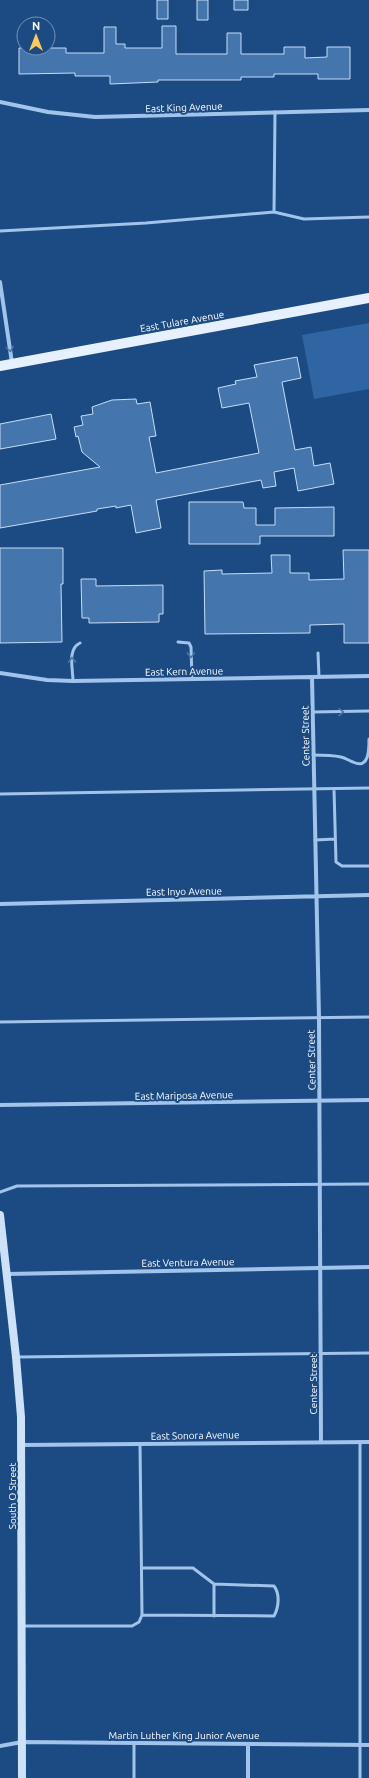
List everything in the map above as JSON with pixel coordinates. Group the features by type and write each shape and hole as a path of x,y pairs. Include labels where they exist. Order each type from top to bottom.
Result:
{"main road":[{"name":"East Tulare Avenue","path":"0,366 369,298"},
{"name":"South O Street","path":"0,1215 16,1357 22,1445 22,1778"}],"street":[{"name":"East King Avenue","path":"0,102 48,112 95,117 369,110"},
{"path":"0,282 12,364"},
{"name":"East Kern Avenue","path":"0,673 47,680 73,681 369,676"},
{"name":"Center Street","path":"312,677 320,1101 321,1442"},
{"name":"East Inyo Avenue","path":"0,904 369,896"},
{"name":"East Mariposa Avenue","path":"0,1106 369,1100"},
{"name":"East Ventura Avenue","path":"7,1274 369,1267"},
{"name":"East Sonora Avenue","path":"22,1445 369,1442"},
{"name":"Martin Luther King Junior Avenue","path":"0,1746 22,1742 369,1745"},
{"path":"248,1744 248,1778"}],"lane":[{"path":"274,212 275,112"},
{"path":"0,231 146,223 274,212 304,219 369,217"},
{"path":"178,642 189,644 191,647 192,680"},
{"path":"73,681 72,650 80,643"},
{"path":"318,653 319,677"},
{"path":"313,712 369,711"},
{"path":"313,755 338,756 353,763 364,763 369,754 369,739"},
{"path":"0,794 369,788"},
{"path":"334,789 336,862 342,866 369,866"},
{"path":"315,840 335,839"},
{"path":"0,1022 369,1017"},
{"path":"0,1192 17,1186 369,1184"},
{"path":"16,1357 369,1353"},
{"path":"360,1442 360,1778"},
{"path":"22,1626 132,1626 139,1622 142,1615 140,1444"},
{"path":"142,1568 193,1568 214,1584 274,1586 278,1591 278,1610 274,1616 142,1615"},
{"path":"214,1584 214,1616"},
{"path":"134,1743 134,1778"}],"shaded area":[{"path":"369,323 369,389 314,399 302,335"}],"building":[{"path":"157,0 168,0 168,19 157,19"},
{"path":"197,0 208,0 208,20 197,20"},
{"path":"234,0 248,0 248,10 234,10"},
{"path":"162,26 176,26 176,54 227,54 227,33 241,33 241,54 284,54 284,47 305,47 305,58 327,57 327,47 350,47 350,79 318,79 318,74 274,74 274,77 241,77 241,80 158,80 158,82 110,84 110,76 75,76 75,73 19,74 19,56 56,56 56,48 66,48 66,53 104,53 104,27 116,27 116,44 125,44 125,48 162,48"},
{"path":"297,357 301,378 282,382 295,450 311,447 314,466 330,463 334,484 298,491 294,468 274,472 276,486 263,488 261,480 156,500 161,528 136,533 131,505 116,508 116,506 97,509 97,511 0,528 0,485 100,467 82,452 74,427 83,425 81,416 93,414 92,407 112,400 136,399 137,404 150,402 156,436 149,437 156,473 259,453 249,403 222,408 218,388 236,384 235,381 257,377 254,365"},
{"path":"51,414 56,439 0,449 0,424"},
{"path":"189,502 243,502 244,508 256,508 256,525 275,525 275,508 334,507 334,536 260,536 260,544 189,544"},
{"path":"0,548 63,548 63,584 61,584 62,642 0,643"},
{"path":"343,550 369,550 369,643 344,643 344,624 310,625 310,633 205,634 204,571 222,570 222,574 272,573 271,555 290,555 290,573 309,573 309,580 344,579"},
{"path":"81,579 96,579 96,586 163,585 163,614 159,614 159,622 89,623 89,618 82,618"}]}
